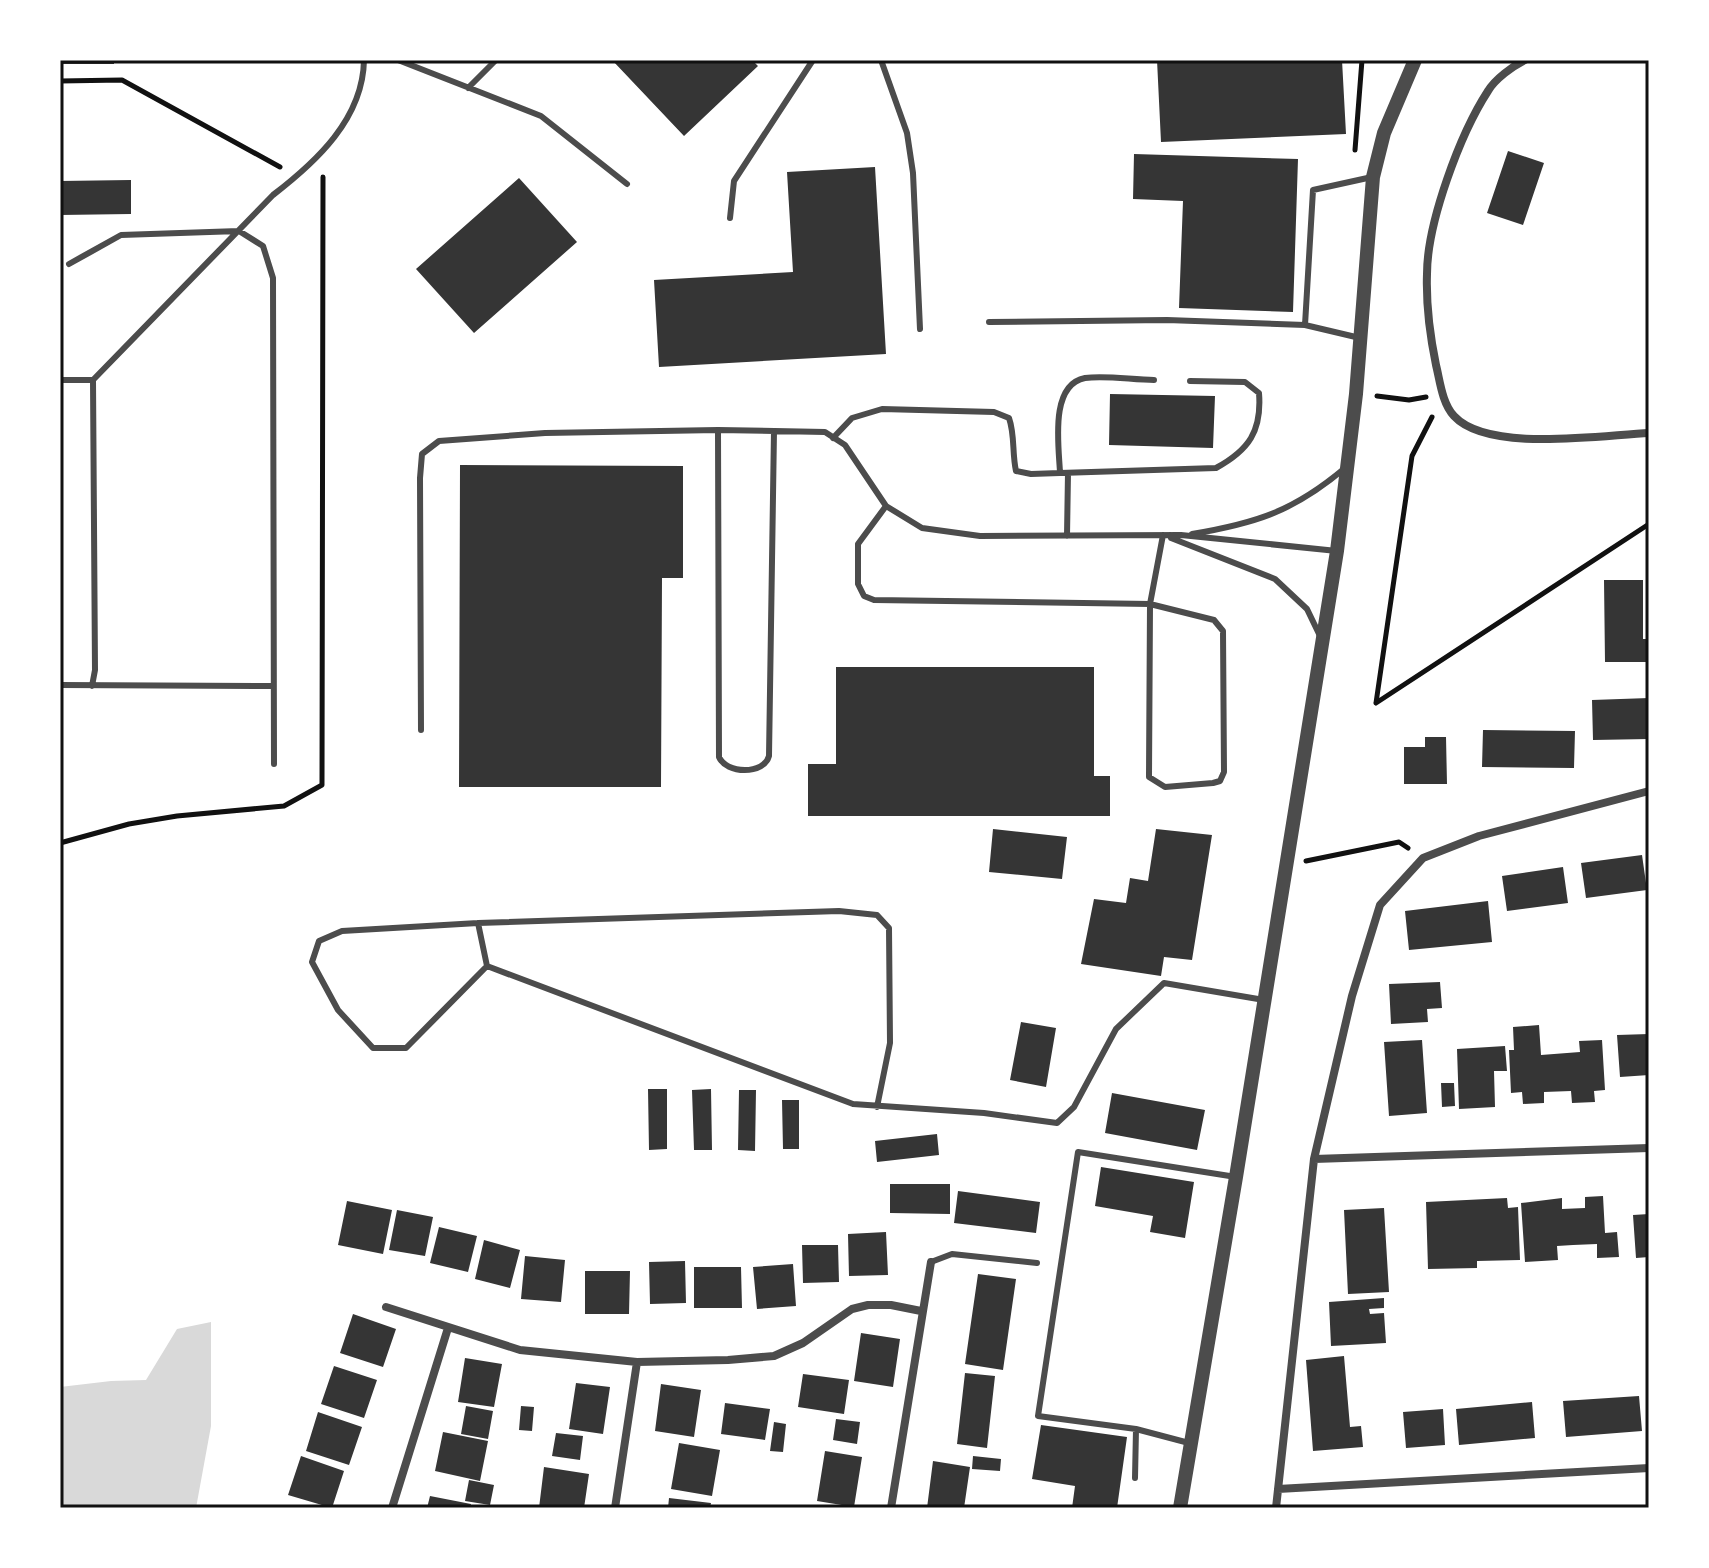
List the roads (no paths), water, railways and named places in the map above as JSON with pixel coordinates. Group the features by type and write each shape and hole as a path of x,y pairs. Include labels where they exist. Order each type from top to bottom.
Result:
{"street":[{"path":"1180,1508 1337,551 1356,394 1373,177 1384,133 1415,60"},
{"path":"1525,60 1489,88 1463,139 1433,227 1427,273 1432,347 1443,394 1454,416 1473,429 1511,440 1649,433"},
{"path":"1276,1508 1314,1159 1352,996 1380,905 1423,858 1479,836 1649,791"},
{"path":"1314,1159 1649,1148"},
{"path":"891,1508 931,1262"},
{"path":"386,1307 520,1350 637,1362 774,1356 803,1343 852,1309 891,1305 921,1311"},
{"path":"392,1508 448,1328"},
{"path":"615,1508 637,1362"},
{"path":"1278,1489 1649,1468"}],"lane":[{"path":"92,686 95,670 93,380 273,195 297,177 342,129 356,103 364,75 364,60"},
{"path":"398,60 541,116 627,184"},
{"path":"468,88 496,60"},
{"path":"730,218 734,181 813,60"},
{"path":"881,60 907,133 911,160 920,329"},
{"path":"1305,325 1313,190 1373,177"},
{"path":"69,264 121,235 239,231 263,246 273,278 274,764"},
{"path":"989,322 1167,320 1305,325 1360,338"},
{"path":"1067,536 1059,412 1061,400 1070,386 1084,378 1154,380"},
{"path":"60,380 93,380"},
{"path":"833,438 852,418 882,409 994,412 1009,418 1014,432 1016,471 1031,474 1216,468 1233,459 1255,434 1261,414 1259,393 1245,382 1190,381"},
{"path":"718,430 719,757 722,765 729,769 761,768 767,764 769,756 774,431"},
{"path":"421,730 420,478 422,454 439,441 545,433 825,432 845,445 886,506 922,528 980,536 1181,535 1337,551"},
{"path":"1181,535 1243,525 1297,504 1347,466"},
{"path":"886,506 858,544 858,584 864,596 874,600 1150,604 1214,620 1223,631 1224,772 1220,781 1213,783 1165,787 1149,777 1150,604 1167,535"},
{"path":"1167,535 1275,579 1307,609 1322,640"},
{"path":"60,685 272,686"},
{"path":"487,966 406,1048 373,1048 338,1010 312,962 319,941 342,931 478,923 839,911 877,915 889,928 890,1043 877,1107"},
{"path":"478,923 487,966"},
{"path":"487,966 853,1104 984,1113 1057,1123 1074,1107 1116,1029 1164,983 1264,1000"},
{"path":"1190,1443 1136,1429 1038,1416 1078,1152 1236,1177"},
{"path":"931,1262 952,1254 1037,1263"},
{"path":"1135,1478 1136,1429"}]}
